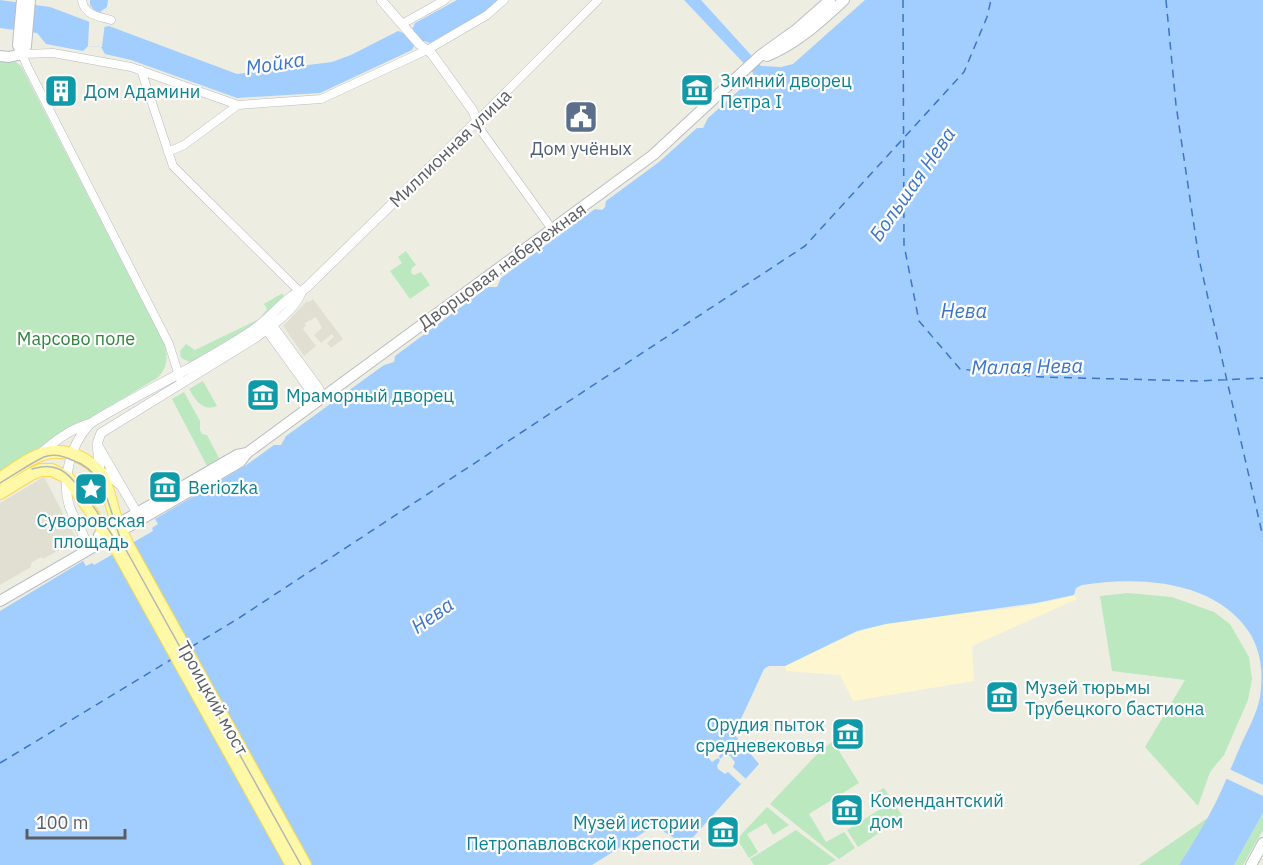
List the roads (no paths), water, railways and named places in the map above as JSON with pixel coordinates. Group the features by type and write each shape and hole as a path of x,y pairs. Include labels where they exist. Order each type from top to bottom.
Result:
{"main road":[{"path":"758,59 830,0"},
{"path":"758,59 787,48 805,36 844,0"},
{"path":"22,54 18,45 23,31 26,1"},
{"path":"0,50 22,54"},
{"path":"0,56 9,57 22,54"},
{"name":"Дворцовая набережная","path":"0,601 107,534 240,462 247,453 653,155 758,59"},
{"path":"39,455 57,451 70,454 89,463 100,472 119,528"},
{"name":"Дворцовая набережная","path":"119,528 136,513 237,455 247,453"},
{"name":"Миллионная улица","path":"0,479 39,455"},
{"path":"0,493 31,474 47,470 57,472 68,478 107,534"},
{"name":"Троицкий мост","path":"119,528 123,548 292,865"},
{"name":"Дворцовая набережная","path":"0,592 86,542 107,534"},
{"name":"Троицкий мост","path":"107,534 123,548 305,865"},
{"path":"1251,865 1263,843"},
{"path":"1258,865 1263,856"}],"street":[{"path":"82,0 83,8 89,13 108,20"},
{"path":"381,0 432,54 466,101 482,132 552,230"},
{"path":"405,27 445,0"},
{"path":"180,378 169,344 22,54 53,53 141,70 238,105 321,99 487,15 504,0"},
{"name":"Миллионная улица","path":"97,444 101,433 180,378 268,325 293,295 301,293 598,0"},
{"path":"141,70 173,166 301,293"},
{"path":"168,152 184,145 238,105"},
{"path":"268,325 319,388 321,398"},
{"name":"Миллионная улица","path":"39,455 48,446 84,425 180,378"},
{"path":"86,542 69,503 68,478 70,454 79,436 91,423"},
{"path":"97,444 100,472 120,485"},
{"path":"97,444 136,513"}],"water":[{"name":"Мойка","path":"0,0 50,7 90,22 90,0 108,0 104,27 109,26 237,74 332,62 398,31 403,33 413,28 415,23 457,0 499,0 486,11 430,43 424,41 414,46 412,50 320,93 237,98 131,60 105,54 101,47 88,46 83,51 46,44 37,33 0,28"},
{"name":"Нева","path":"684,0 701,0 761,66 781,67 793,64 865,0 1263,0 1263,813 1234,865 1179,865 1216,802 1257,710 1261,673 1255,643 1236,617 1218,603 1198,593 1176,586 1128,581 1082,585 1076,588 1074,595 1036,603 886,624 857,631 785,666 769,666 764,669 734,734 759,764 686,845 654,826 592,865 0,865 0,611 83,561 86,566 92,563 94,565 153,531 152,528 158,524 155,519 245,466 274,445 281,445 286,436 384,365 394,362 395,356 488,287 497,287 501,278 595,209 602,210 606,201 659,162 697,128 703,128 708,118 754,77 753,73"}],"tram line":[{"path":"0,483 38,460 51,455 61,456 85,466 94,475 101,485 125,548 301,865"},
{"path":"32,469 49,466 66,473 88,499 114,538"}],"place":[{"name":"Зимний дворец Петра I","path":"697,90"},
{"name":"Дом Адамини","path":"61,91"},
{"name":"Дом учёных","path":"581,117"},
{"name":"Мраморный дворец","path":"263,395"},
{"name":"Beriozka","path":"165,487"},
{"name":"Суворовская площадь","path":"91,489"},
{"name":"Музей тюрьмы Трубецкого бастиона","path":"1002,697"},
{"name":"Орудия пыток средневековья","path":"848,734"},
{"name":"Комендантский дом","path":"847,810"},
{"name":"Музей истории Петропавловской крепости","path":"723,832"}],"water label":[{"name":"Большая Нева","path":"912,184"},
{"name":"Малая Нева","path":"1027,366"}],"park label":[{"name":"Марсово поле","path":"76,338"}]}
